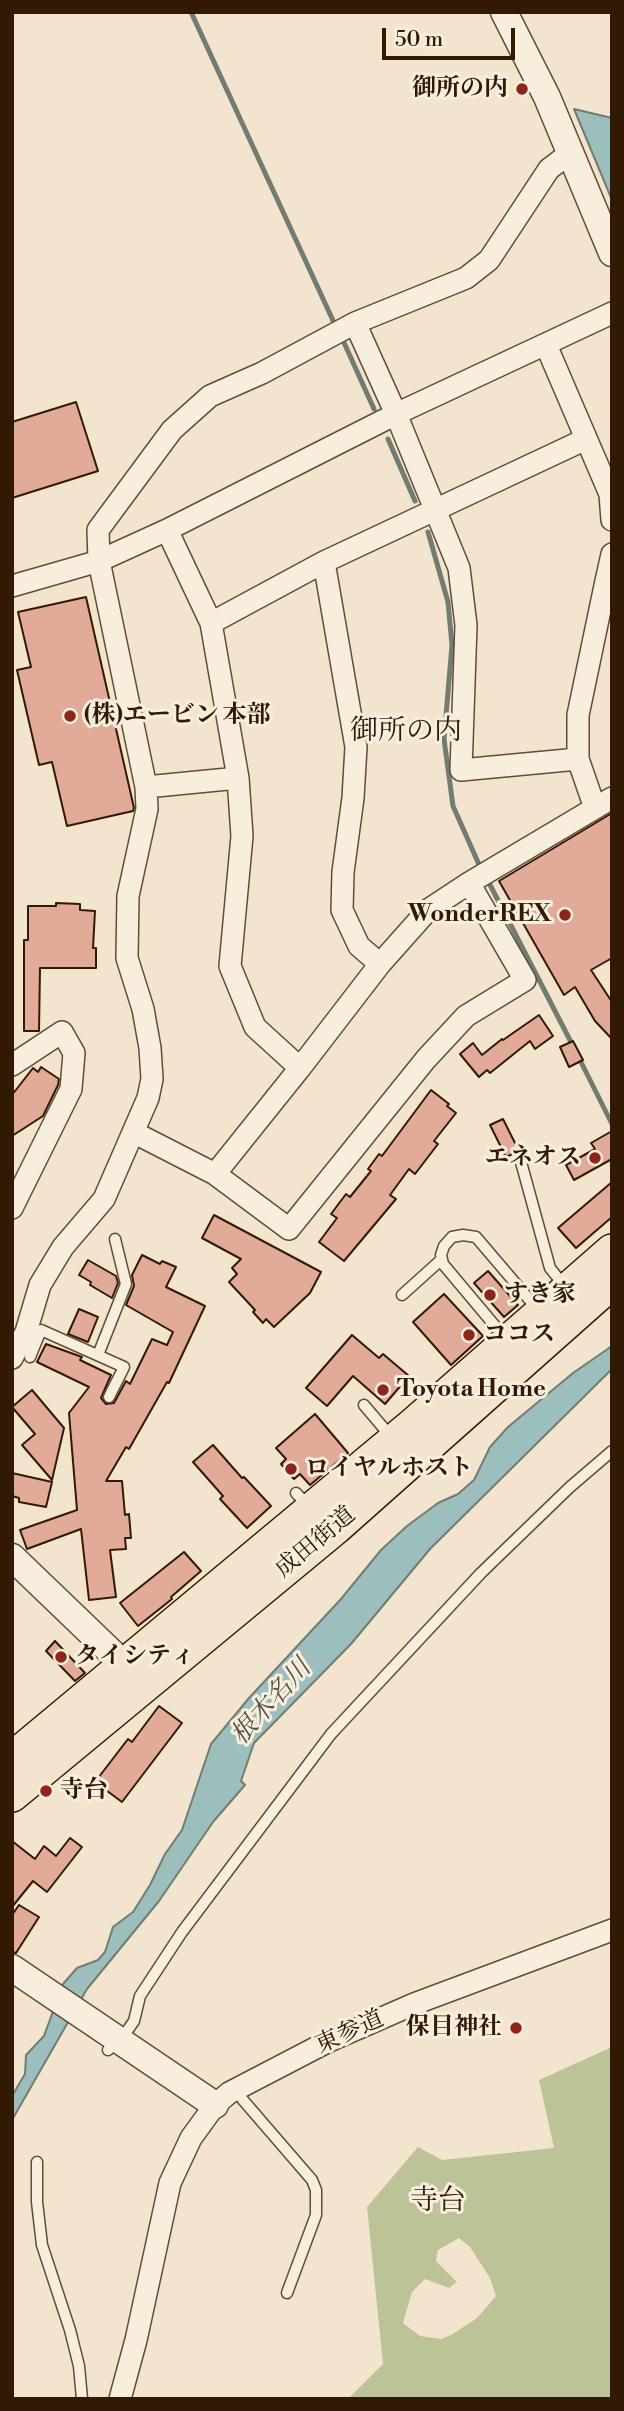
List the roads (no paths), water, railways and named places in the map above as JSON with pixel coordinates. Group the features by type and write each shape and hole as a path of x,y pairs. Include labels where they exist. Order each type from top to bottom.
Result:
{"highway":[{"name":"成田街道","path":"12,1795 135,1676 240,1564 304,1501 394,1441 612,1251"},
{"name":"成田街道","path":"12,1759 135,1676 335,1528 612,1282"}],"street":[{"path":"504,12 547,97 612,253"},
{"path":"21,1357 40,1285 63,1247 104,1199 148,1098 152,1079 143,1009 127,958 127,914 147,809 146,787 99,561 98,530 172,430 209,396 262,373 352,324 466,278 489,260 549,169 570,153"},
{"path":"12,586 99,561 167,530 396,414 612,313"},
{"path":"352,324 396,414 459,569 466,625 461,770 578,758"},
{"path":"546,345 610,494 612,520"},
{"path":"211,623 324,562 586,439"},
{"path":"167,530 211,623 238,778 242,835 230,966 255,1027 300,1068"},
{"path":"215,1174 380,964 428,910 471,881 603,803 578,758 578,715 609,582 612,554"},
{"path":"324,562 356,747 353,798 343,872 342,910 359,946 380,964"},
{"path":"146,787 238,778"},
{"path":"133,1132 215,1174 289,1229 426,1059 466,1016 525,980 471,881"},
{"path":"12,1065 62,1032 74,1053 71,1089 12,1208"},
{"path":"12,1557 135,1676"},
{"name":"東参道","path":"120,2399 136,2340 170,2183 191,2138 215,2105 236,2089 327,2042 402,2009 612,1930"},
{"path":"16,1971 112,2042 215,2105"}],"lane":[{"path":"521,1162 550,1268 568,1290"},
{"path":"508,1341 443,1264 444,1246 452,1237 477,1237 541,1313"},
{"path":"98,1355 126,1283 115,1239"},
{"path":"402,1295 442,1259"},
{"path":"21,1357 41,1330 98,1355 124,1367 109,1397"},
{"path":"364,1405 394,1441"},
{"path":"112,2042 134,2021 140,1996 182,1932 331,1734 481,1573 570,1487 612,1451"},
{"path":"236,2089 312,2180 316,2190 316,2215 287,2293"},
{"path":"37,2162 37,2202 42,2245 70,2330 79,2366 82,2399"}],"water":[{"path":"574,109 612,118 612,200"},
{"name":"根木名川","path":"612,1346 612,1369 430,1549 351,1644 254,1743 241,1781 245,1785 213,1822 159,1901 87,1989 12,2120 12,2096 25,2074 26,2055 44,2036 63,1984 77,1968 98,1960 105,1952 113,1927 133,1912 150,1885 165,1854 182,1830 211,1744 249,1698 341,1599 381,1550 407,1526 438,1503 458,1494 474,1480 490,1447 508,1427 573,1373"}],"waterway":[{"path":"191,12 336,327"},
{"path":"341,336 374,409"},
{"path":"388,439 415,501"},
{"path":"428,532 448,602 452,645 444,739 453,806 481,869"},
{"path":"486,877 573,1046"},
{"path":"579,1058 612,1124"}],"place":[{"name":"御所の内","path":"522,89"},
{"name":"(株)エービン 本部","path":"70,716"},
{"name":"WonderREX","path":"565,915"},
{"name":"エネオス","path":"595,1158"},
{"name":"すき家","path":"490,1295"},
{"name":"ココス","path":"469,1335"},
{"name":"Toyota Home","path":"383,1390"},
{"name":"ロイヤルホスト","path":"291,1469"},
{"name":"タイシティ","path":"61,1657"},
{"name":"寺台","path":"46,1791"},
{"name":"保目神社","path":"516,2028"}],"district":[{"name":"御所の内","path":"406,732"},
{"name":"寺台","path":"438,2202"}]}
